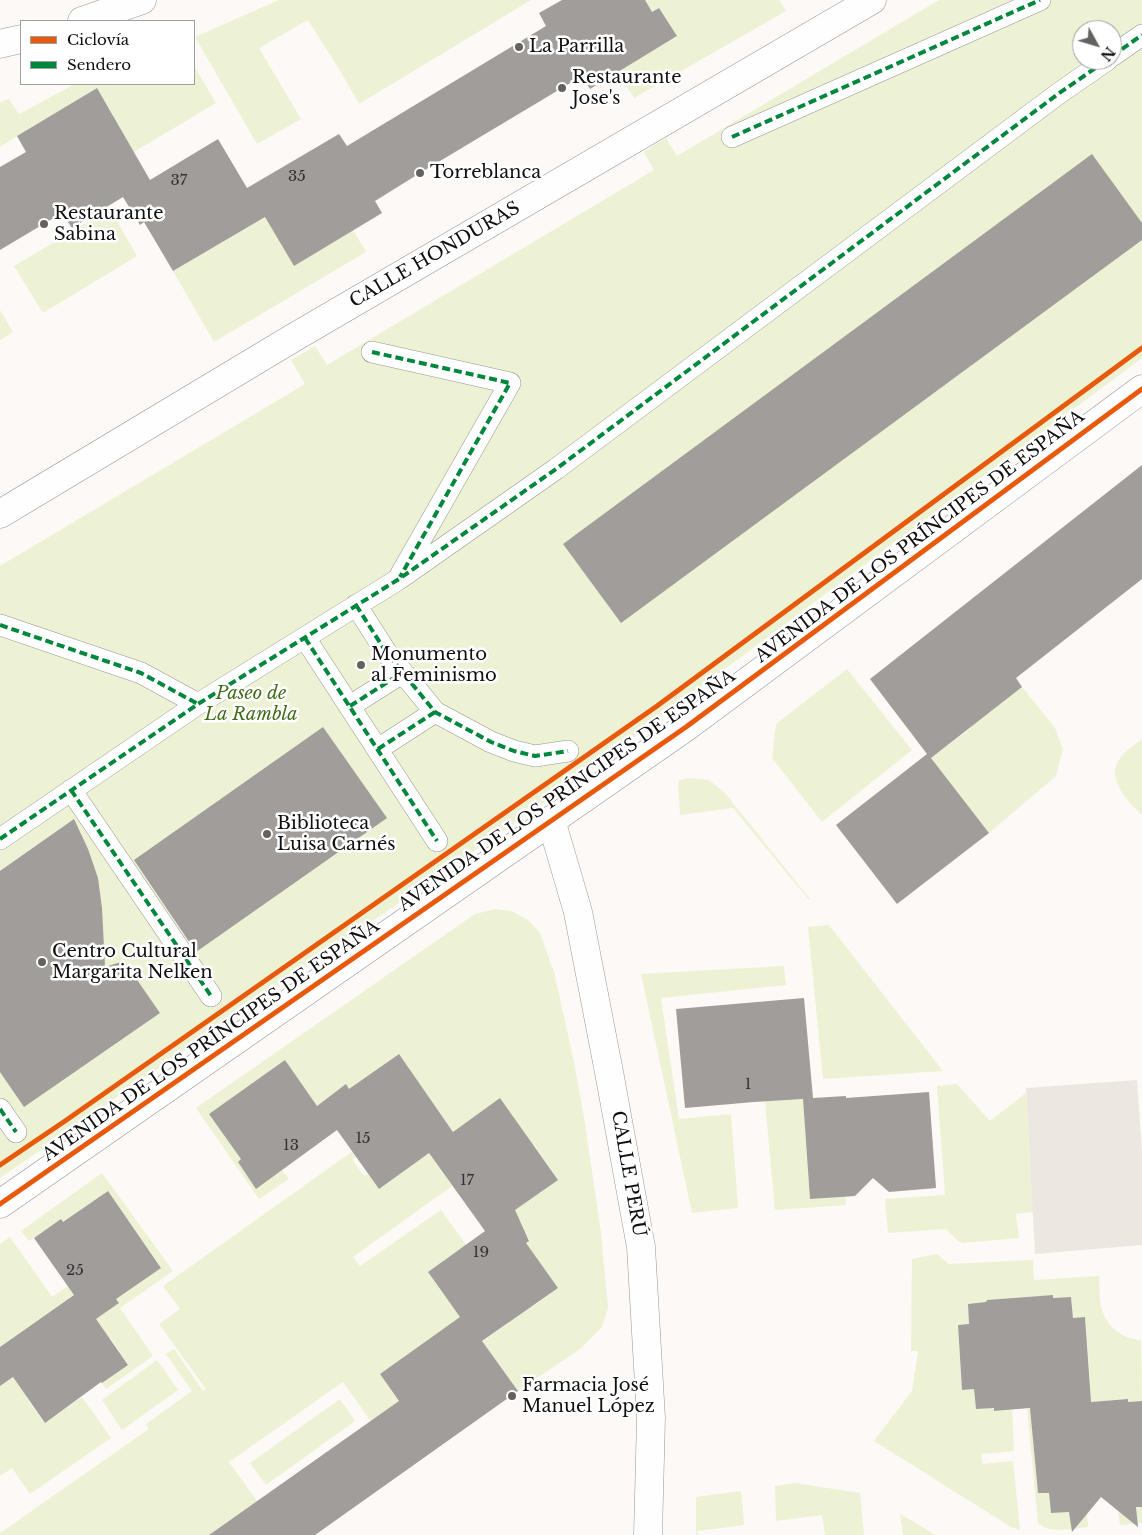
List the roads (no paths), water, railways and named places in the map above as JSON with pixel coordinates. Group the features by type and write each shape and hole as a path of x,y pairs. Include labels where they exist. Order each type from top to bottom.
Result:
{"street":[{"path":"85,20 142,0"},
{"name":"CALLE HONDURAS","path":"0,514 293,338 872,0"},
{"path":"732,137 1040,0"},
{"path":"1122,49 1142,35"},
{"path":"0,44 20,39"},
{"path":"0,840 198,704 399,579 556,469 1093,70"},
{"path":"372,352 510,383 399,579"},
{"name":"AVENIDA DE LOS PRÍNCIPES DE ESPAÑA","path":"0,1204 694,721 1142,389"},
{"path":"356,605 386,652 435,712 491,742 514,751 535,756 568,750"},
{"path":"0,625 141,673 198,704"},
{"path":"305,638 437,841"},
{"path":"350,706 402,673"},
{"path":"378,749 435,712"},
{"path":"71,790 211,996"},
{"name":"CALLE PERÚ","path":"551,820 578,912 610,1072 641,1247 651,1418 648,1535"},
{"path":"0,1108 16,1132"}],"place":[{"name":"La Parrilla","path":"519,47"},
{"name":"Restaurante Jose's","path":"562,88"},
{"name":"Torreblanca","path":"420,173"},
{"name":"Restaurante Sabina","path":"44,224"},
{"name":"Monumento al Feminismo","path":"361,665"},
{"name":"Biblioteca Luisa Carnés","path":"267,834"},
{"name":"Centro Cultural Margarita Nelken","path":"42,962"},
{"name":"Farmacia José Manuel López","path":"512,1396"}],"park label":[{"name":"Paseo de La Rambla","path":"251,704"}]}
